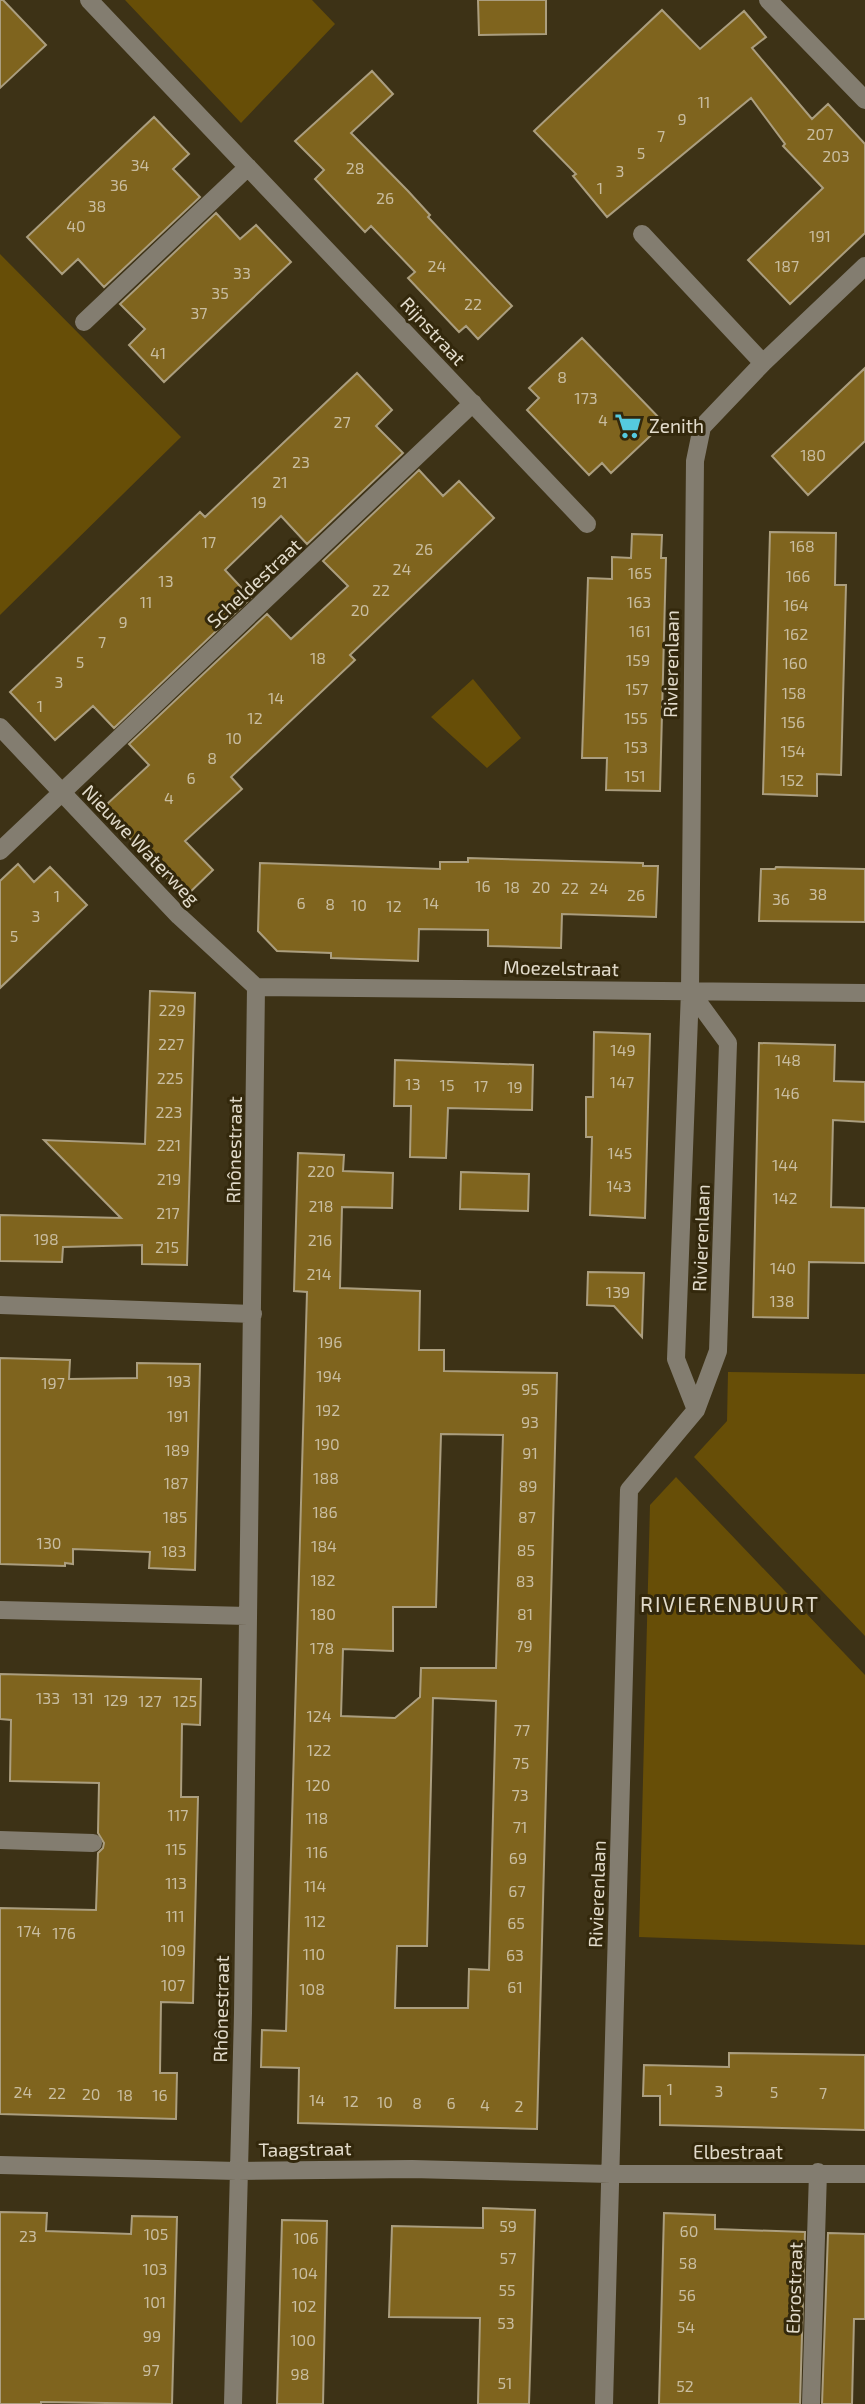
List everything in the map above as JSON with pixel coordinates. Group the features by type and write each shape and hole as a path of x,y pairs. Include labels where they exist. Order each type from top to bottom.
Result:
{"street":[{"name":"Rijnstraat","path":"89,0 587,524"},
{"path":"768,0 865,100"},
{"path":"84,323 248,167"},
{"path":"642,234 763,363"},
{"name":"Rivierenlaan","path":"696,1410 676,1359 690,991 695,461 702,427 763,363 865,266"},
{"name":"Scheldestraat","path":"0,851 473,403"},
{"name":"Nieuwe Waterweg","path":"0,727 179,916 256,987"},
{"name":"Moezelstraat","path":"256,987 865,993"},
{"name":"Rhônestraat","path":"233,2404 243,2014 256,987"},
{"name":"Rivierenlaan","path":"604,2404 629,1490 696,1410 718,1351 728,1043 690,991"},
{"path":"0,1305 253,1314"},
{"path":"0,1609 248,1616"},
{"path":"0,1840 93,1843"},
{"name":"Taagstraat","path":"0,2165 237,2171 412,2169 611,2174"},
{"name":"Ebrostraat","path":"811,2404 818,2172"},
{"name":"Elbestraat","path":"611,2174 865,2174"}],"shaded area":[{"path":"125,0 312,0 335,24 241,123"},
{"path":"0,254 181,437 0,615"},
{"path":"473,679 521,738 487,768 431,717"},
{"path":"728,1372 865,1374 865,1636 694,1457 727,1421"},
{"path":"676,1477 865,1675 865,1945 639,1937 650,1505"}],"building":[{"path":"0,0 46,45 0,88"},
{"path":"478,0 546,0 546,34 479,35"},
{"path":"662,10 700,49 744,11 766,37 752,48 812,119 828,104 865,144 865,233 790,304 748,260 823,188 783,146 785,144 751,98 607,217 573,176 576,174 534,131"},
{"path":"372,71 393,94 351,133 408,191 430,215 428,217 512,306 478,339 466,326 459,332 408,278 415,272 371,226 365,232 315,179 324,170 295,141"},
{"path":"154,117 189,154 173,169 200,197 104,287 78,259 62,274 27,237"},
{"path":"216,213 240,239 256,225 291,262 164,382 129,345 145,329 120,304"},
{"path":"582,338 664,423 611,473 602,463 589,475 527,410 539,398 529,388"},
{"path":"865,368 865,441 808,495 772,456"},
{"path":"357,373 392,410 376,426 403,453 307,544 281,516 225,570 251,598 114,728 93,706 55,740 10,692 200,512 205,517"},
{"path":"419,470 443,496 459,481 494,518 350,655 355,660 231,777 242,789 185,841 213,870 184,898 111,818 115,814 106,805 149,765 129,744 267,614 291,639 348,586 323,561"},
{"path":"770,532 836,533 835,585 846,585 841,775 817,774 817,796 763,794"},
{"path":"632,534 662,535 661,558 666,558 660,791 606,790 607,758 582,758 588,578 612,579 612,557 631,558"},
{"path":"468,858 643,863 643,866 658,866 656,917 562,914 561,948 488,946 488,930 419,929 418,961 331,958 331,953 277,951 258,931 260,863 440,869 440,862 468,862"},
{"path":"18,864 34,882 50,867 87,905 0,988 0,881"},
{"path":"761,869 865,869 865,922 759,921"},
{"path":"150,991 195,993 187,1265 142,1264 142,1245 63,1247 62,1262 0,1261 0,1215 121,1218 44,1140 145,1144"},
{"path":"594,1032 650,1034 645,1218 590,1215 592,1137 586,1137 586,1097 593,1097"},
{"path":"759,1043 835,1045 834,1081 865,1082 865,1122 833,1120 831,1207 865,1208 865,1263 809,1262 808,1318 753,1317"},
{"path":"395,1060 533,1065 532,1110 448,1108 446,1158 410,1157 411,1106 394,1106"},
{"path":"298,1153 344,1155 343,1171 393,1173 392,1208 342,1207 340,1288 420,1291 419,1350 444,1350 444,1371 557,1373 537,2129 298,2123 299,2068 261,2067 262,2030 286,2031 307,1292 294,1291","holes":["441,1434 503,1435 496,1668 421,1668 420,1697 395,1718 341,1716 343,1649 393,1651 393,1607 436,1607","433,1698 496,1701 489,1970 469,1969 468,2008 395,2008 397,1946 427,1946"]},
{"path":"461,1172 529,1174 528,1211 460,1209"},
{"path":"588,1272 644,1273 642,1337 614,1306 587,1305"},
{"path":"0,1358 70,1360 69,1379 137,1378 137,1363 200,1364 195,1570 149,1568 150,1552 73,1549 73,1564 65,1563 65,1566 0,1564"},
{"path":"0,1674 201,1679 200,1725 182,1724 181,1797 198,1797 193,2003 161,2002 160,2073 177,2073 176,2119 0,2114 0,1908 96,1910 98,1853 104,1843 98,1833 99,1783 10,1781 11,1720 0,1719"},
{"path":"729,2053 865,2055 865,2130 660,2125 660,2096 643,2096 644,2065 729,2067"},
{"path":"483,2208 535,2210 529,2404 478,2404 480,2318 389,2317 392,2226 483,2228"},
{"path":"0,2212 47,2213 46,2231 131,2234 132,2216 177,2217 172,2404 0,2404"},
{"path":"664,2213 715,2215 715,2229 805,2232 800,2404 659,2404"},
{"path":"282,2220 327,2221 323,2404 277,2404"},
{"path":"828,2233 865,2234 865,2319 854,2319 852,2404 822,2404"}],"place":[{"name":"Zenith","path":"628,426"}],"district":[{"name":"RIVIERENBUURT","path":"730,1605"}]}
